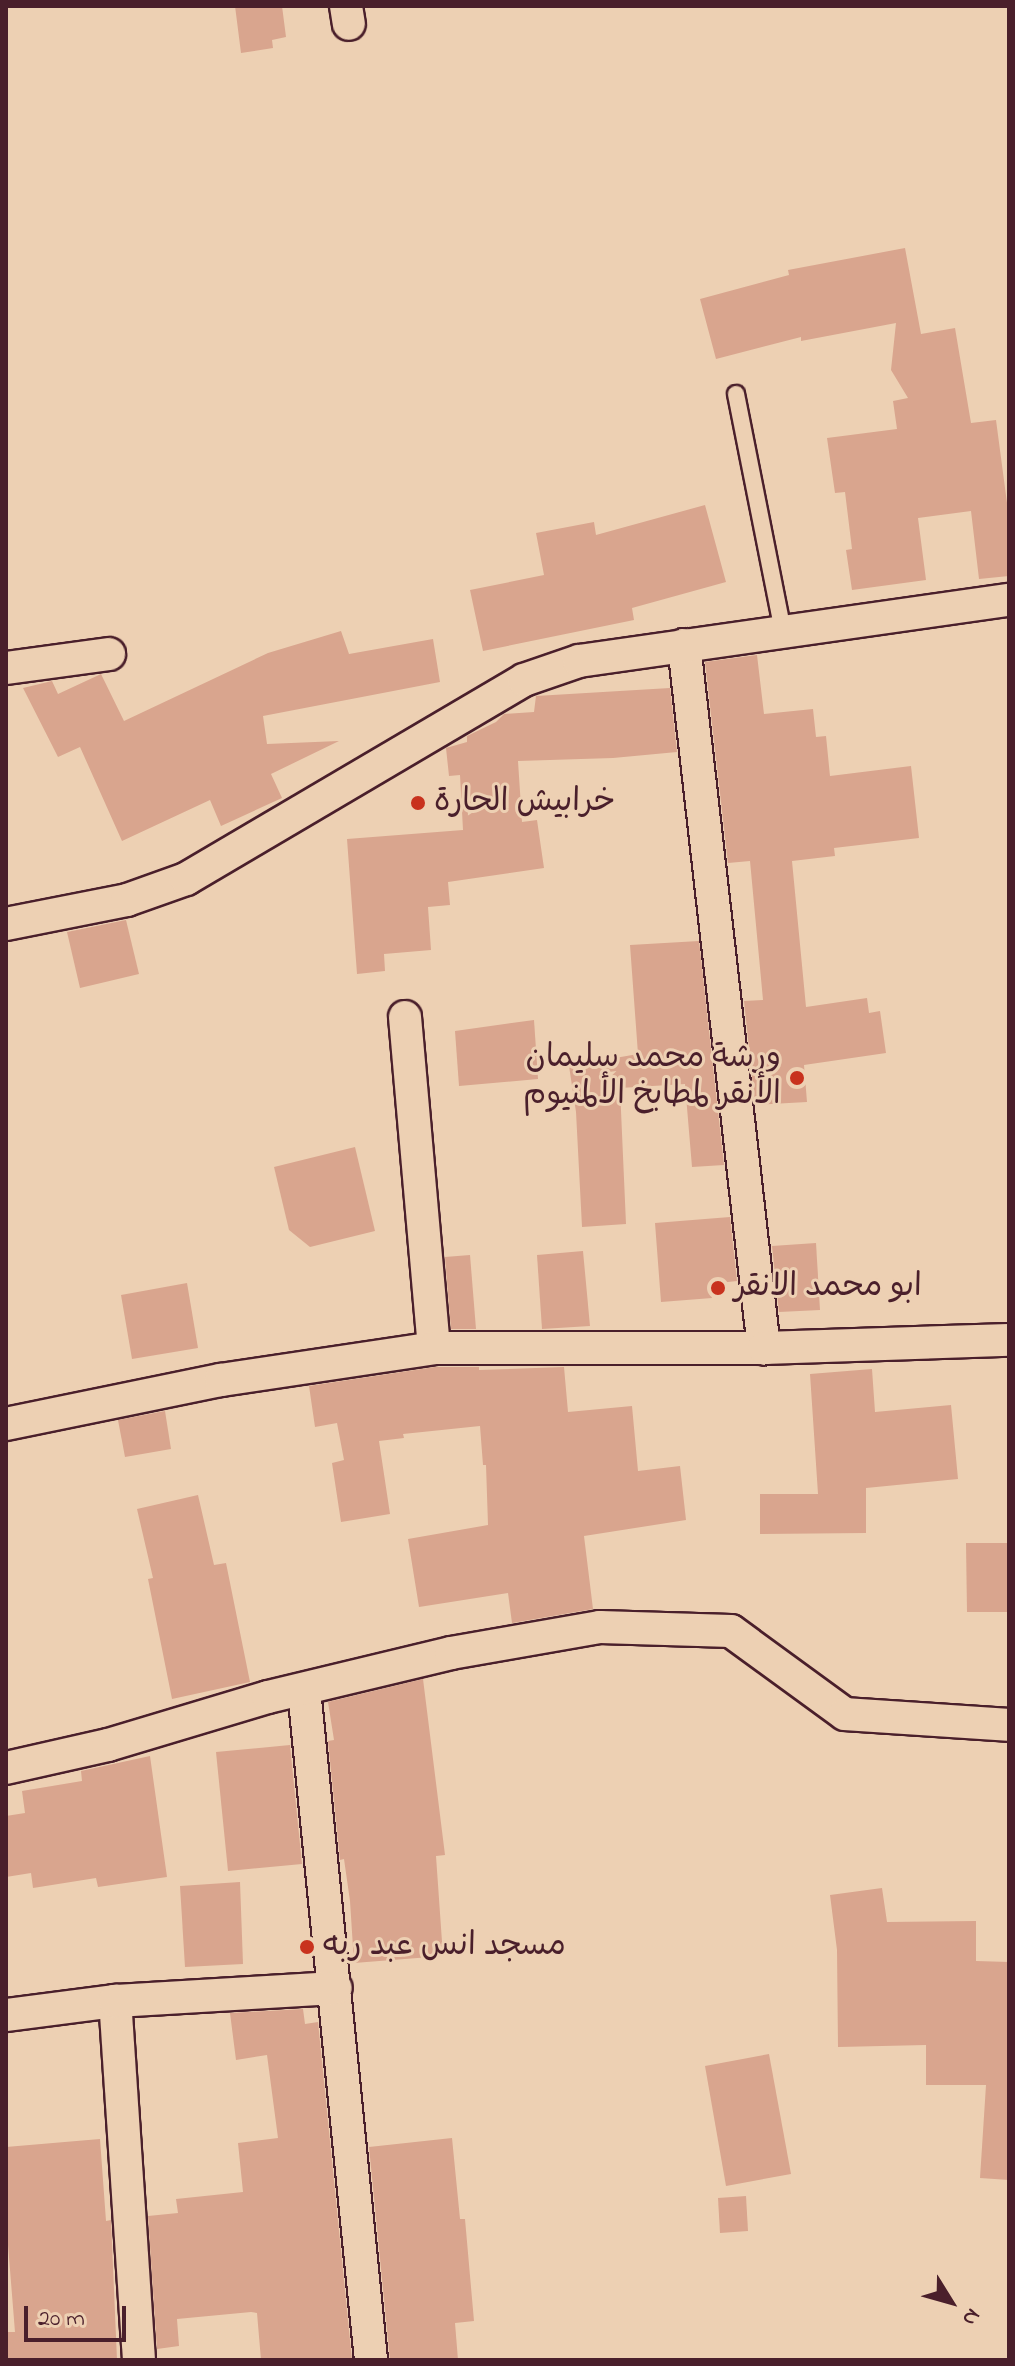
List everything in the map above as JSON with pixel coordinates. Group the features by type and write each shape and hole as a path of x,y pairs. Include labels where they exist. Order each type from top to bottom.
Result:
{"street":[{"path":"6,924 127,900 186,879 524,680 579,661 683,649 684,645 1009,600"},
{"path":"684,645 764,1348"},
{"path":"6,668 109,654"},
{"path":"405,1017 434,1348"},
{"path":"6,1424 221,1380 434,1348 764,1348 1009,1340"},
{"path":"6,1768 108,1745 268,1697 451,1653 600,1627 731,1631 845,1714 1009,1725"},
{"path":"304,1690 371,2360"},
{"path":"6,2015 115,2001 336,1988"},
{"path":"115,2001 139,2360"}],"lane":[{"path":"736,394 783,632"}],"building":[{"path":"235,6 282,6 286,37 272,40 273,48 241,53"},
{"path":"905,248 921,334 955,328 971,423 996,420 1009,518 1009,576 979,579 971,511 918,518 926,580 852,590 846,550 852,549 845,492 835,493 827,438 897,429 893,401 908,398 891,370 896,323 801,341 801,337 716,359 700,299 789,275 788,270"},
{"path":"705,505 726,582 632,608 634,620 483,651 470,590 544,575 536,533 594,522 596,535"},
{"path":"341,631 349,654 433,639 440,682 263,716 267,744 339,741 271,774 282,798 221,826 210,800 122,841 80,747 58,757 23,688 52,681 58,694 101,674 124,721 268,653"},
{"path":"757,655 764,714 813,709 816,737 826,736 830,776 911,766 919,838 834,848 835,856 792,861 806,1007 867,998 869,1013 880,1011 886,1053 804,1065 807,1102 755,1105 744,1001 763,1000 750,861 728,863 705,662"},
{"path":"670,688 677,752 518,761 522,822 537,820 544,868 448,882 450,905 428,907 431,950 384,954 385,971 357,974 347,839 463,830 460,775 449,776 446,748 467,742 467,736 496,722 504,714 534,712 536,696"},
{"path":"126,920 139,974 80,988 67,932"},
{"path":"699,941 724,1165 692,1167 685,1084 620,1088 626,1224 582,1227 576,1112 569,1066 638,1054 630,945"},
{"path":"534,1020 538,1079 459,1086 455,1031"},
{"path":"355,1147 375,1231 310,1247 289,1230 274,1167"},
{"path":"730,1217 737,1281 710,1284 712,1298 661,1302 655,1223"},
{"path":"816,1243 820,1310 779,1312 772,1246"},
{"path":"583,1251 590,1326 542,1329 537,1255"},
{"path":"470,1255 476,1329 451,1329 445,1257"},
{"path":"187,1283 198,1348 132,1359 121,1295"},
{"path":"435,1367 479,1367 479,1370 564,1367 568,1412 632,1406 638,1471 680,1466 686,1520 584,1536 593,1609 512,1623 508,1593 419,1607 408,1539 488,1525 486,1465 483,1465 480,1426 403,1434 404,1438 379,1441 390,1514 341,1522 332,1463 344,1460 337,1423 315,1427 309,1386"},
{"path":"872,1369 875,1412 951,1405 958,1479 866,1488 866,1533 760,1534 760,1494 818,1494 810,1374"},
{"path":"165,1411 171,1449 125,1457 118,1420"},
{"path":"198,1495 214,1565 226,1563 250,1682 172,1699 148,1579 153,1578 137,1509"},
{"path":"966,1543 1009,1543 1009,1612 967,1612"},
{"path":"423,1679 445,1855 436,1856 443,1956 354,1963 350,1901 344,1859 340,1860 328,1741 334,1740 328,1702"},
{"path":"290,1745 302,1864 228,1871 216,1752"},
{"path":"150,1756 167,1877 98,1887 96,1878 33,1888 31,1873 6,1877 6,1816 25,1813 22,1791 82,1781 81,1771"},
{"path":"240,1882 243,1964 185,1967 180,1886"},
{"path":"882,1888 887,1922 976,1921 976,1961 1009,1962 1009,2180 980,2178 986,2085 926,2085 926,2045 838,2047 837,1950 830,1895"},
{"path":"303,2009 305,2024 318,2022 352,2360 261,2360 257,2313 251,2312 177,2319 179,2346 157,2349 148,2216 178,2213 176,2199 243,2192 238,2143 278,2138 267,2055 236,2060 230,2013"},
{"path":"769,2054 791,2174 726,2186 705,2066"},
{"path":"452,2138 460,2219 465,2219 474,2321 455,2323 458,2360 390,2360 369,2147"},
{"path":"100,2139 106,2221 111,2220 117,2360 6,2360 6,2332 15,2332 6,2220 6,2147"},
{"path":"746,2196 748,2231 720,2233 718,2198"}],"place":[{"name":"خرابيش الحارة","path":"418,803"},
{"name":"ورشة محمد سليمان الأنقر لمطابخ الألمنيوم","path":"797,1078"},
{"name":"ابو محمد الانقر","path":"718,1288"},
{"name":"مسجد انس عبد ربه","path":"307,1947"}]}
